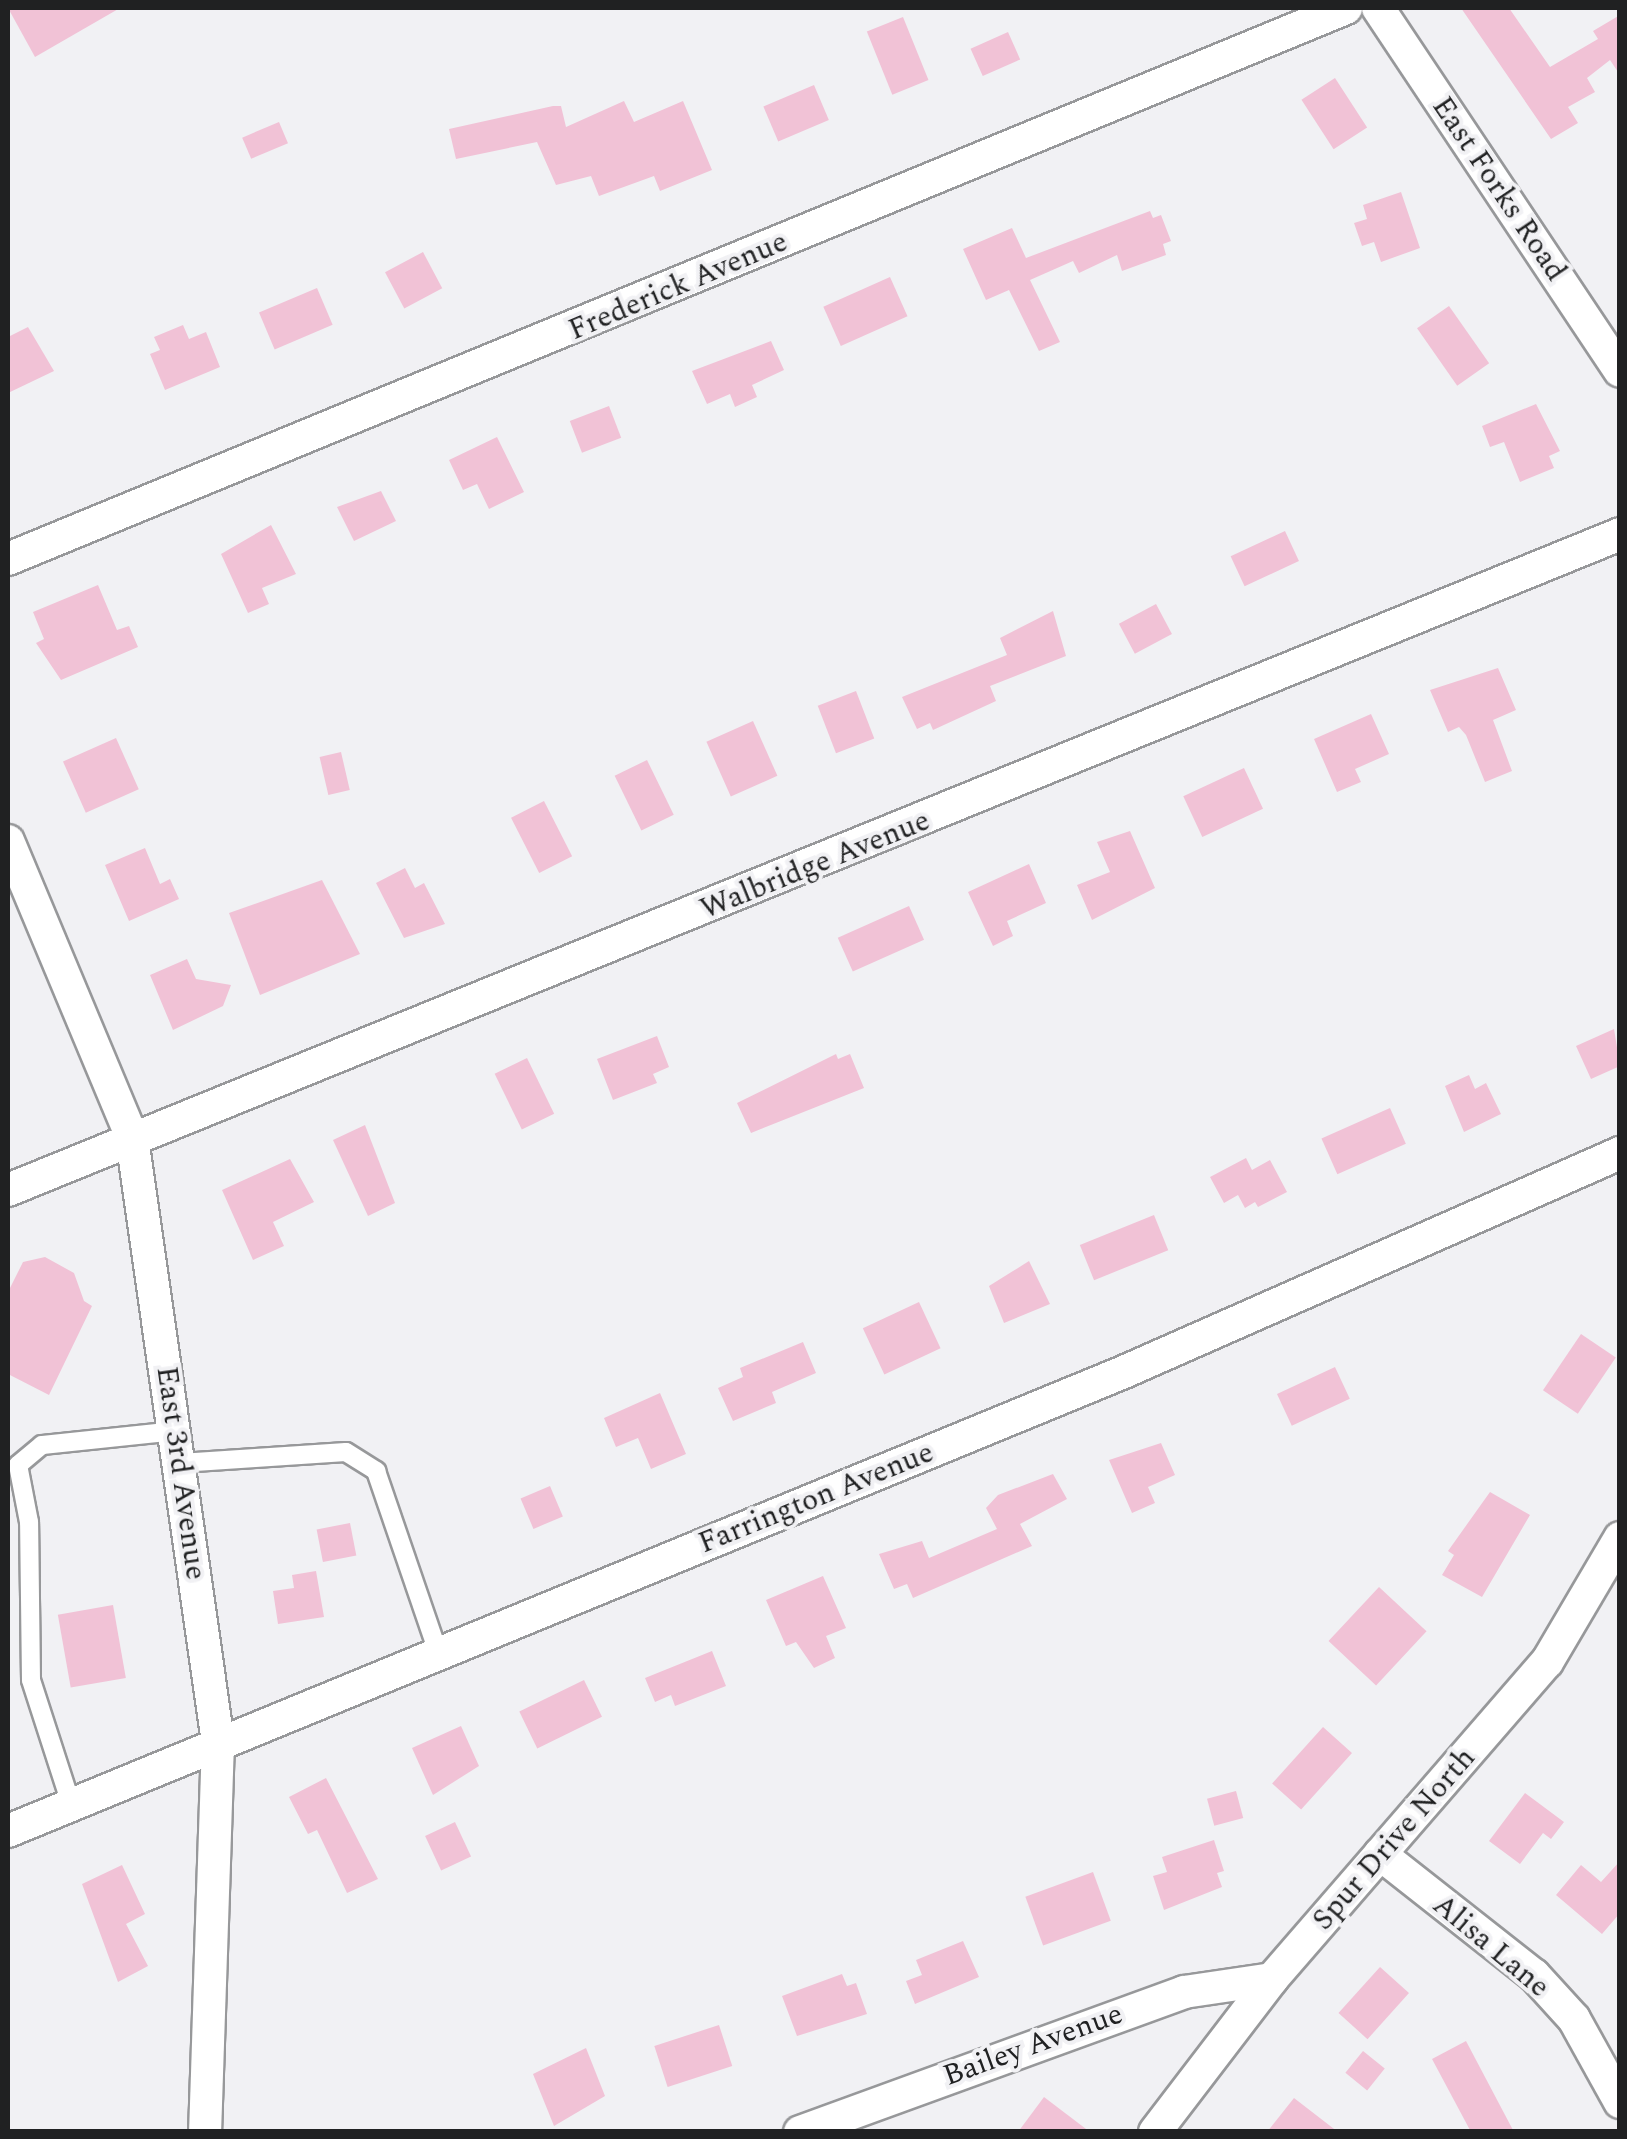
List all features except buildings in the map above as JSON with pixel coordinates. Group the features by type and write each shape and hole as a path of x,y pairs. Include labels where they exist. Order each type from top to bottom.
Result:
{"street":[{"name":"Frederick Avenue","path":"8,560 1346,8"},
{"name":"East Forks Road","path":"1378,8 1620,371"},
{"name":"Walbridge Avenue","path":"8,1190 1620,534"},
{"name":"East 3rd Avenue","path":"8,842 132,1138 218,1742 205,2132"},
{"name":"Farrington Avenue","path":"8,1831 1126,1371 1620,1153"},
{"name":"Spur Drive North","path":"1156,2132 1272,1980 1547,1662 1620,1538"},
{"name":"Alisa Lane","path":"1380,1854 1534,1975 1574,2019 1620,2102"},
{"name":"Bailey Avenue","path":"800,2132 1184,1992 1272,1980"}],"lane":[{"path":"71,1804 30,1680 30,1522 18,1465 42,1445 346,1452 376,1471 438,1652"}]}
